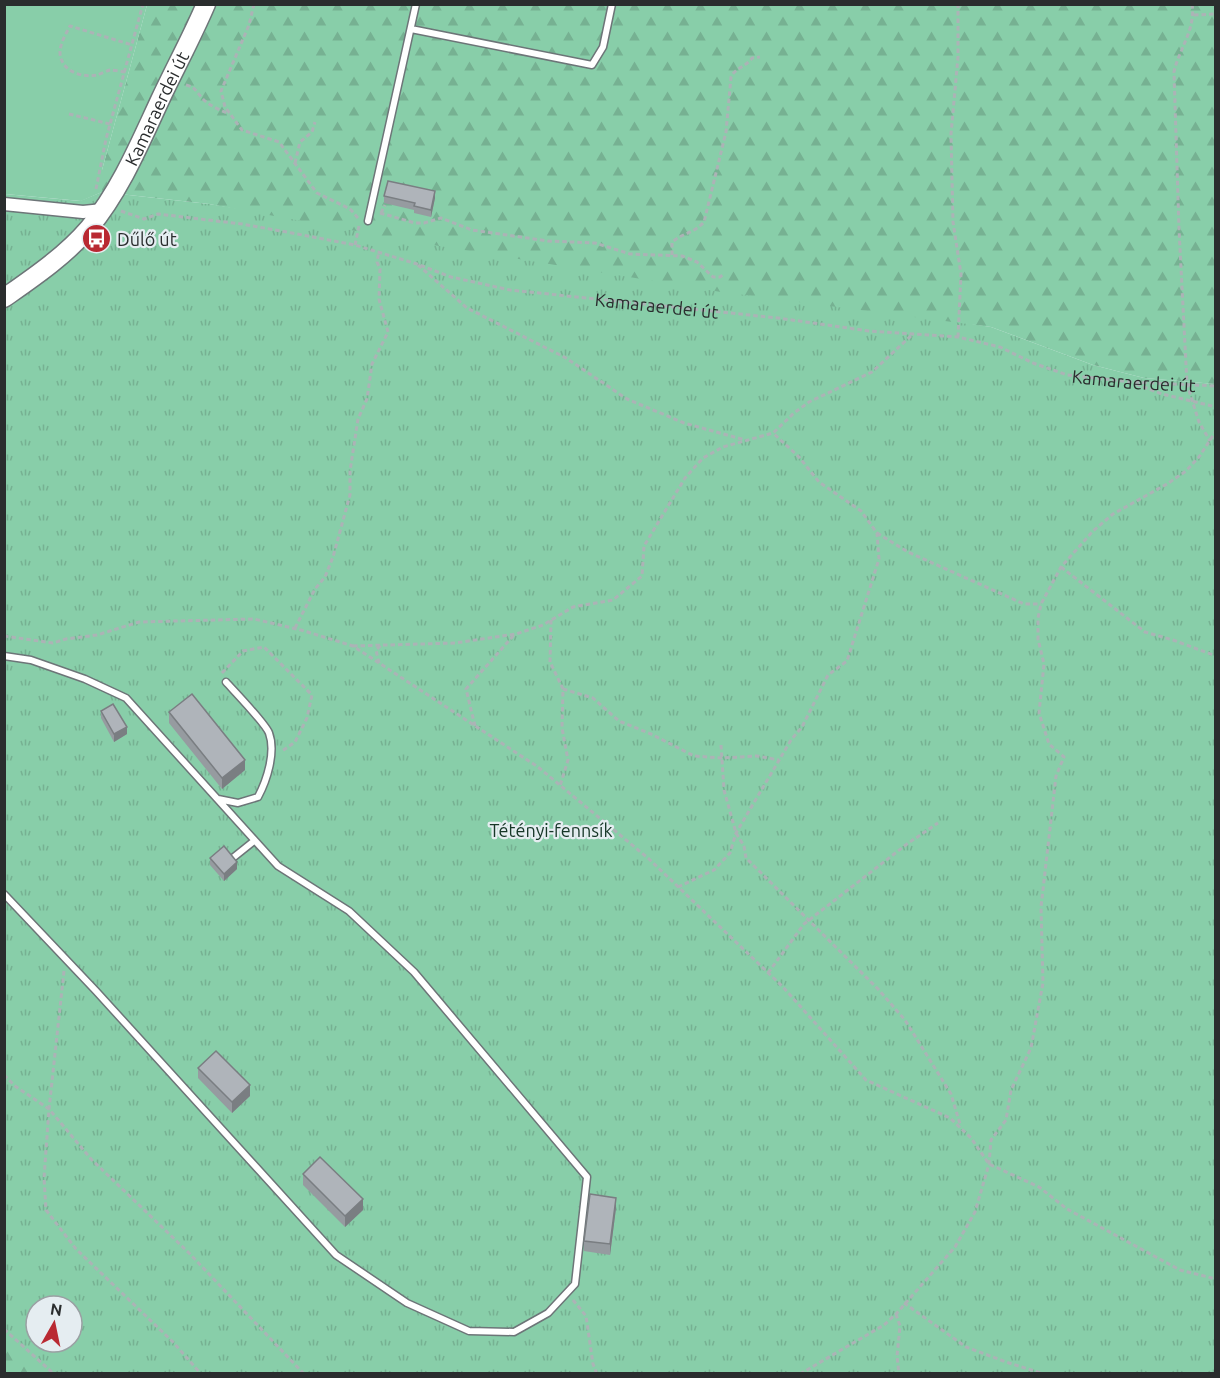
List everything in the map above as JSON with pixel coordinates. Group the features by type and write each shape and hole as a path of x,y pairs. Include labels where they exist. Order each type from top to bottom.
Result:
{"street":[{"name":"Kamaraerdei út","path":"4,298 57,260 88,230 97,204 112,196 206,4"},
{"path":"4,204 83,212 97,204"}],"lane":[{"path":"369,218 416,4"},
{"path":"411,29 592,65 603,47 612,4"},
{"path":"4,656 31,660 85,679 126,698 278,866 349,912 414,972 587,1177 575,1284 548,1313 514,1332 469,1331 407,1303 336,1255 66,958 4,894"},
{"path":"218,799 238,803 258,797 266,781 271,758 269,732 226,682"},
{"path":"234,857 254,841"}],"path":[{"path":"97,204 96,189 110,124 143,4"},
{"path":"254,4 249,25 221,91 225,107 242,130 279,142 317,193 350,209 363,224 357,230 355,245"},
{"path":"958,4 958,57 951,134 953,222 961,274 958,337"},
{"path":"1192,4 1193,25 1177,59 1174,72 1179,229 1187,384 1199,422 1210,441"},
{"path":"1194,15 1215,14"},
{"path":"124,72 110,70 98,75 74,73 67,69 63,62 60,54 62,43 70,26 132,45"},
{"path":"672,255 672,242 697,230 704,222 726,132 733,72 748,64 752,58 760,57"},
{"path":"185,84 193,87 203,100 217,110 230,114"},
{"path":"69,114 110,124"},
{"path":"295,163 300,142 312,132 315,122"},
{"name":"Kamaraerdei út","path":"97,204 144,219 158,214 242,224 355,245 379,251 451,277 510,290 958,337 1000,347 1033,363 1067,375 1132,382 1215,386"},
{"path":"381,213 385,205"},
{"path":"369,218 381,213 415,223 441,218 472,230 548,241 595,243 630,254 672,255 697,262 713,277 720,277 724,274"},
{"path":"295,628 315,589 325,577 333,557 350,495 350,471 358,420 367,399 372,364 388,332 379,298 380,269 377,262 379,251"},
{"path":"417,264 467,308 566,358 627,399 684,423 746,441"},
{"path":"353,646 455,643 516,634 543,625 573,607 613,600 642,576 644,546 685,478 703,458 723,447 773,433 809,402 849,385 872,372 913,334"},
{"path":"1132,382 1162,394 1215,407"},
{"path":"800,1374 884,1325 896,1314 955,1247 975,1212 989,1164 991,1140 1006,1120 1011,1090 1030,1048 1043,983 1041,907 1056,776 1064,757 1049,744 1039,713 1044,664 1038,639 1041,604 1061,567 1093,531 1113,513 1186,471 1199,457 1215,431"},
{"path":"773,433 799,458 819,482 861,512 878,533 908,552 1024,604 1041,604"},
{"path":"678,887 714,870 730,853 736,833 791,740 802,727 828,675 847,661 879,559 878,533"},
{"path":"1061,567 1145,632 1215,656"},
{"path":"4,636 53,643 97,635 139,622 254,619 295,628 353,646 538,767 649,859 768,973 866,1080 950,1118 961,1126 989,1164 1039,1187 1067,1209 1180,1270 1215,1279"},
{"path":"551,620 550,662 563,689 562,728 568,760 560,786"},
{"path":"476,727 466,689 516,634"},
{"path":"380,665 376,657 376,650 382,644"},
{"path":"226,682 222,672 243,651 264,647 312,695 307,718 295,742 271,758"},
{"path":"563,689 593,698 619,721 694,756 722,758 757,756 779,760"},
{"path":"721,745 724,790 736,833 744,846 746,858 878,989 905,1020 951,1094 961,1126"},
{"path":"768,973 809,921 938,823"},
{"path":"66,958 49,1109 44,1178 46,1210 76,1250 172,1342 201,1374"},
{"path":"4,1076 49,1109 91,1159 189,1253 302,1373"},
{"path":"567,1292 586,1316 593,1364 597,1374"},
{"path":"904,1303 966,1347 1041,1373"},
{"path":"896,1314 900,1326 897,1356 899,1374"},
{"path":"4,1329 54,1374"}],"green space":[{"path":"4,5 147,5 102,170 102,192 81,201 5,194"},
{"path":"147,5 1215,5 1215,384 1144,378 1093,365 991,327 721,292 421,243 209,204 102,192 102,170"},
{"name":"Tétényi-fennsík","path":"102,192 209,204 991,327 1093,365 1144,378 1215,384 1215,1373 5,1373 5,194 80,201"},
{"path":"5,1341 37,1373 5,1373"}],"building":[{"path":"388,181 435,191 431,210 414,206 415,203 384,196"},
{"path":"192,694 245,760 222,778 169,712"},
{"path":"113,704 127,727 114,734 101,711"},
{"path":"224,846 237,862 224,874 210,858"},
{"path":"216,1051 250,1085 232,1102 198,1068"},
{"path":"320,1157 363,1199 345,1216 303,1174"},
{"path":"590,1194 616,1198 610,1244 584,1241"}],"place":[{"name":"Dűlő út","path":"96,239"}]}
